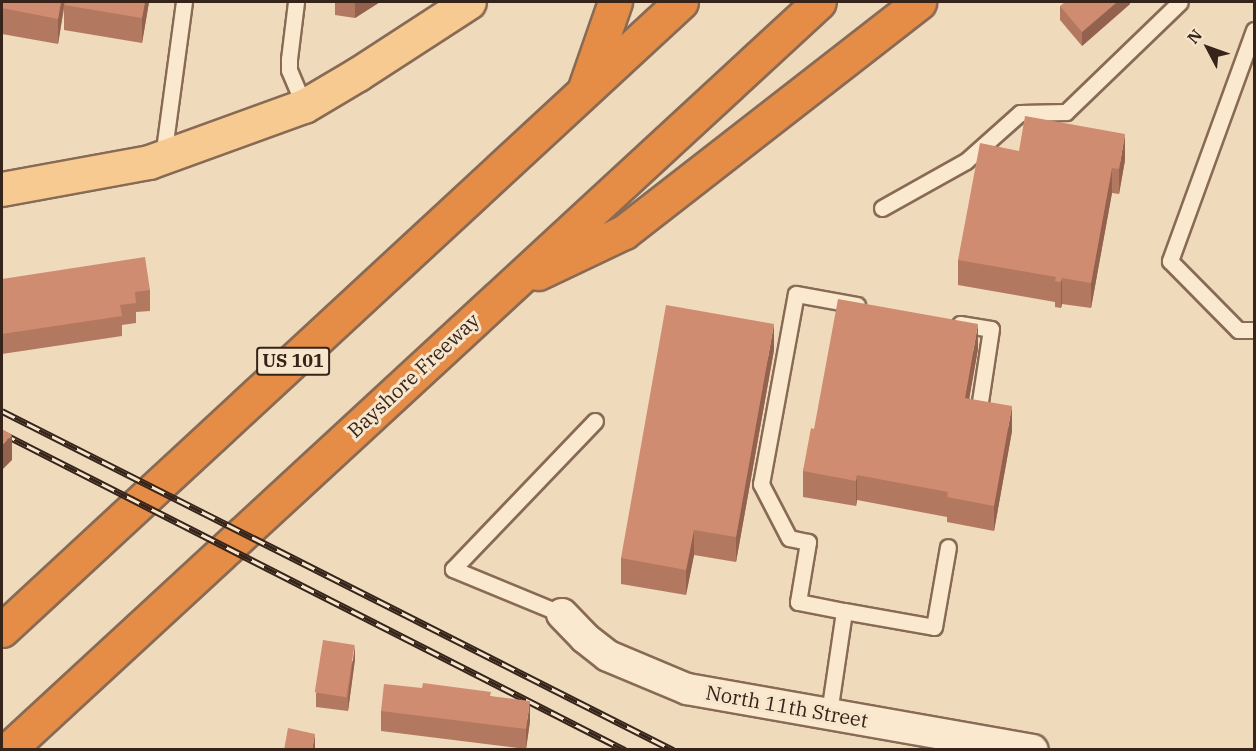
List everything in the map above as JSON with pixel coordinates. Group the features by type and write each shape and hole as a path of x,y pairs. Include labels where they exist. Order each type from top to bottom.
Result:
{"highway":[{"path":"584,91 615,2"},
{"name":"US 101","path":"2,630 681,2"},
{"name":"Bayshore Freeway","path":"8,750 819,2"},
{"path":"508,287 624,232 919,2"}],"main road":[{"path":"2,189 163,157 304,106 469,2"}],"street":[{"name":"North 11th Street","path":"562,614 585,638 608,656 687,689 1033,750"}],"lane":[{"path":"163,157 184,2"},
{"path":"296,2 289,70 304,106"},
{"path":"882,208 966,161 1020,113 1066,112 1180,2"},
{"path":"1254,30 1170,261 1238,330 1254,330"},
{"path":"876,309 795,294 761,484 789,538 808,542 798,603 934,627 948,547"},
{"path":"945,321 991,329 981,402"},
{"path":"562,614 453,569 595,421"},
{"path":"829,713 844,611"}],"building":[{"path":"2,2 61,2 58,19 2,8"},
{"path":"65,2 145,2 142,18 64,5"},
{"path":"1065,2 1117,2 1082,32 1060,6"},
{"path":"1025,116 1125,134 1119,169 1112,168 1091,283 1062,278 1061,282 1055,281 1056,277 958,260 980,143 1019,151"},
{"path":"145,257 150,290 135,292 136,303 120,305 122,316 2,334 2,279"},
{"path":"838,299 978,324 965,398 1012,406 994,506 947,497 948,492 857,475 856,481 803,471 811,428 814,429"},
{"path":"666,305 774,324 736,537 694,530 686,570 621,558"},
{"path":"2,429 12,435 2,445"},
{"path":"323,640 355,645 346,697 315,692"},
{"path":"423,683 491,692 490,696 530,701 526,729 381,711 384,684 422,688"},
{"path":"288,728 315,734 312,750 284,750"}],"railway":[{"path":"2,411 673,750"},
{"path":"2,433 625,750"}]}
